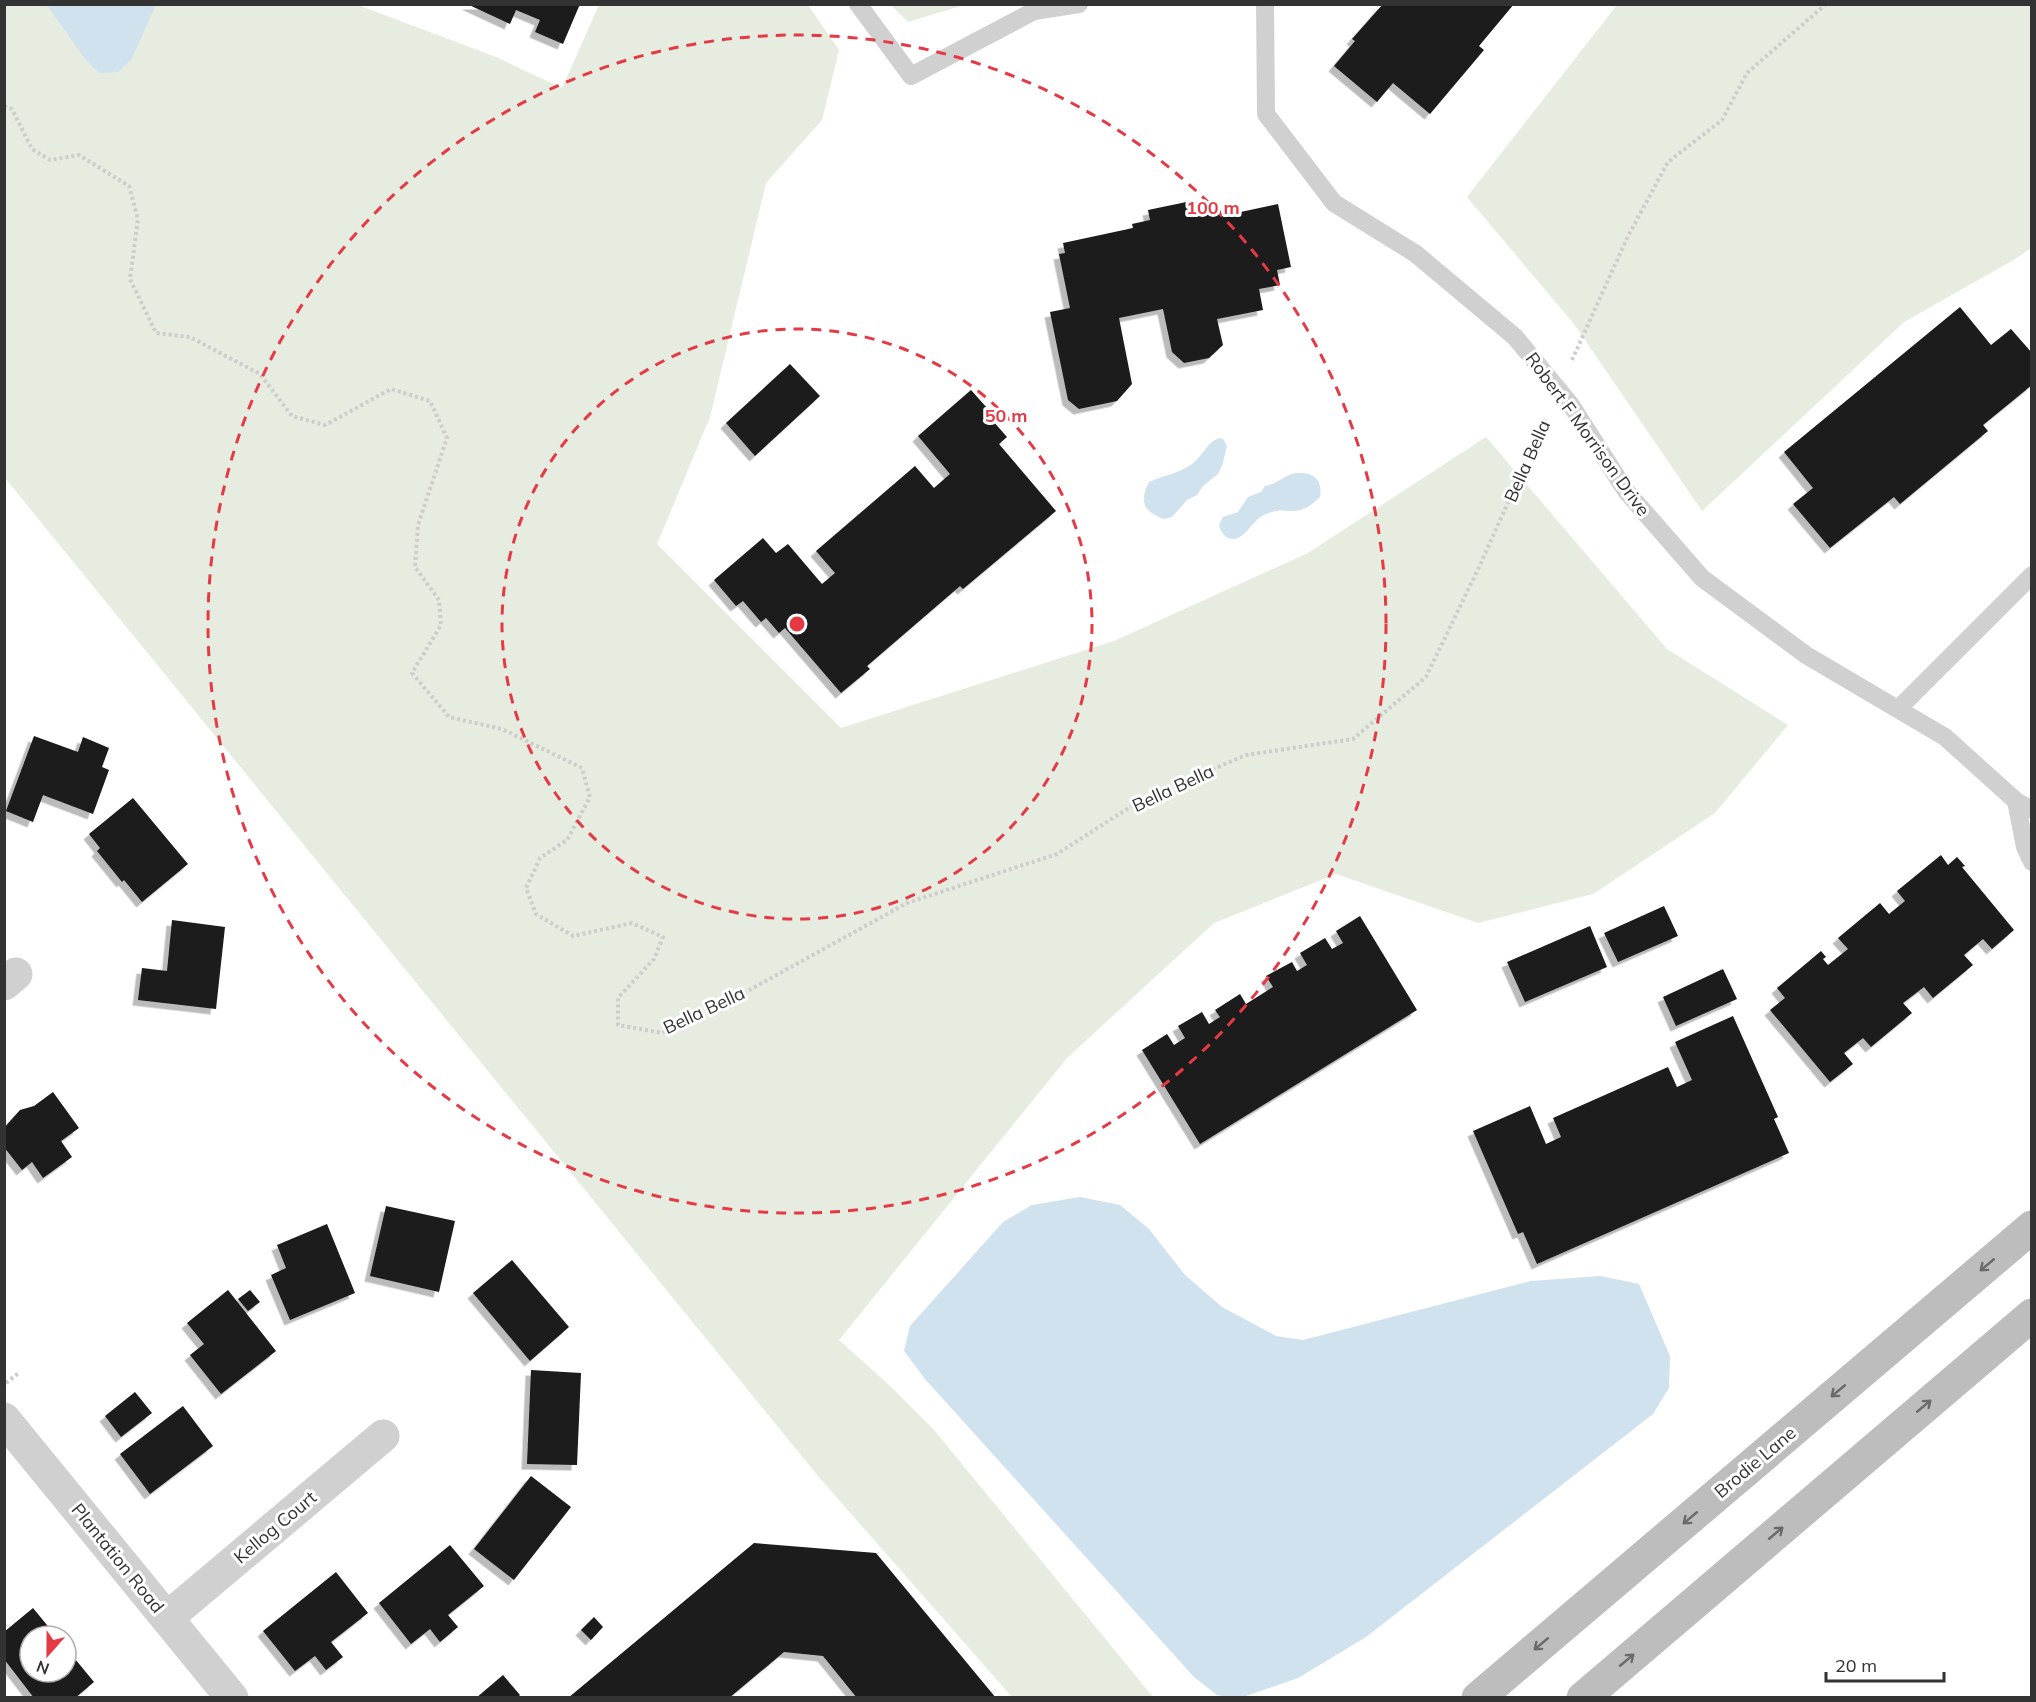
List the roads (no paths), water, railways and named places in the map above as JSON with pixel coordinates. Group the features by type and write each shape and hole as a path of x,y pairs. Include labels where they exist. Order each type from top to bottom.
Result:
{"main road":[{"name":"Brodie Lane","path":"1478,1698 2031,1227"},
{"path":"1583,1698 2031,1315"}],"street":[{"name":"Plantation Road","path":"4,1419 232,1698"},
{"name":"Kellog Court","path":"167,1618 383,1436"}],"lane":[{"path":"858,4 911,76 1034,11 1078,4"},
{"name":"Robert F Morrison Drive","path":"1265,4 1266,114 1334,203 1416,254 1515,337 1571,405 1626,491 1702,579 1806,655 1945,737 2024,805 2025,847 2031,862"},
{"path":"1898,709 2031,575"}],"water":[{"path":"47,5 156,5 131,60 118,72 99,73 85,59"},
{"path":"1219,438 1223,439 1227,446 1218,474 1203,486 1197,495 1187,500 1172,517 1164,519 1151,513 1144,500 1149,482 1187,467"},
{"path":"1296,473 1312,475 1316,478 1320,485 1320,497 1298,511 1279,511 1264,515 1235,539 1224,535 1219,525 1223,517 1238,512 1248,497 1261,492 1265,486"},
{"path":"1080,1197 1120,1205 1149,1229 1185,1275 1222,1307 1276,1336 1303,1340 1531,1281 1600,1276 1639,1284 1670,1356 1669,1388 1653,1414 1366,1637 1298,1678 1243,1697 1231,1698 1217,1695 1194,1677 925,1379 904,1351 910,1326 1003,1222 1032,1205"}]}
